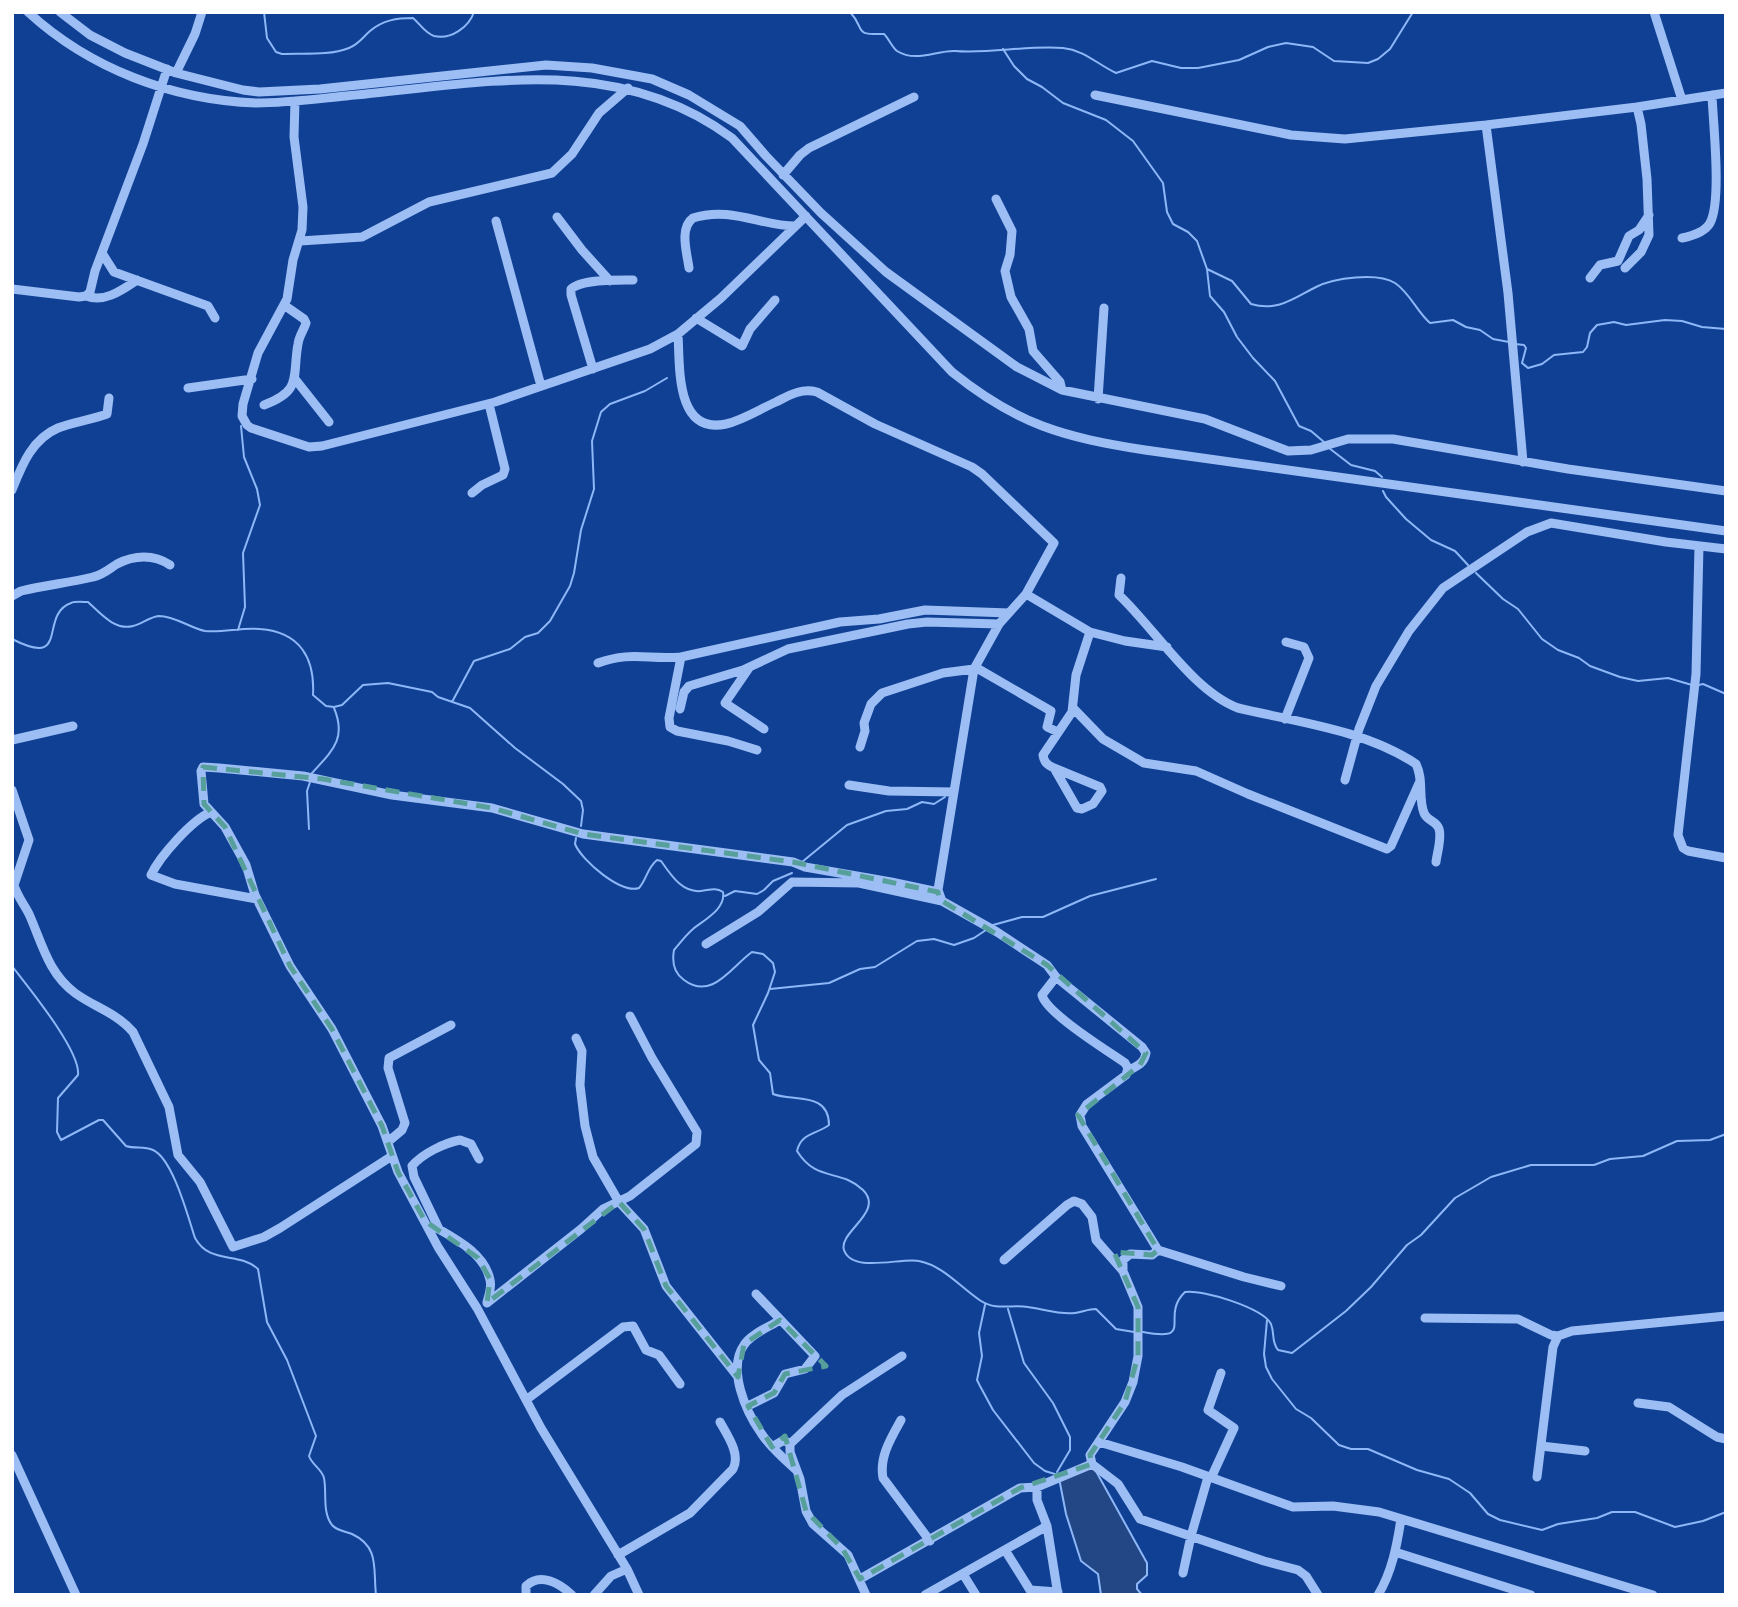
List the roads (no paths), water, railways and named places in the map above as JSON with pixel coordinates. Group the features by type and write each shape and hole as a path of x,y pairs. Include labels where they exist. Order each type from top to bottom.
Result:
{"street":[{"path":"28,12 56,34 103,64 160,87 236,101 295,101 514,80 570,80 628,88 687,110 722,131 748,153 952,372 990,401 1014,415 1053,431 1186,457 1726,531"},
{"path":"60,12 99,40 171,71 214,84 259,92 387,83 533,65 592,68 652,79 681,91 730,118 748,134 783,175 886,272 1030,374 1062,390 1205,419 1289,451 1304,452 1348,439 1373,438 1414,442 1523,462 1726,491"},
{"path":"86,296 90,292 143,145 160,87 195,34 202,12"},
{"path":"1654,12 1682,100"},
{"path":"300,241 362,236 429,202 552,173 572,155 599,114 628,88"},
{"path":"1095,95 1291,135 1323,139 1486,125 1637,107 1726,93"},
{"path":"1682,238 1706,228 1713,216 1716,193 1712,95"},
{"path":"783,175 809,148 914,97"},
{"path":"295,101 295,147 303,206 300,241 293,260 288,294 258,353 242,411 247,425 309,447 489,404 650,349 678,334 806,216"},
{"path":"1625,268 1646,245 1649,235 1641,124 1637,107"},
{"path":"1486,125 1508,293 1523,462"},
{"path":"1716,193 1726,200"},
{"path":"996,199 1012,231 1010,255 1005,271 1011,297 1030,331 1033,351 1060,382 1062,390"},
{"path":"689,268 685,231 688,222 693,218 736,215 796,226"},
{"path":"1590,278 1601,265 1618,261 1629,236 1639,230 1649,215"},
{"path":"557,217 610,281"},
{"path":"496,221 541,386"},
{"path":"102,253 114,272 208,306 215,318"},
{"path":"12,289 86,296 93,299 116,294 137,280"},
{"path":"593,369 571,292 575,285 633,280"},
{"path":"696,318 742,346 750,330 775,300"},
{"path":"264,405 283,396 295,379 297,346 306,323 284,305"},
{"path":"1098,398 1104,308"},
{"path":"678,334 685,402 691,413 705,425 729,423 796,392 809,390 826,396 875,424 963,462 982,474 1054,544 1026,594 999,624 974,668 940,897"},
{"path":"1030,374 1034,366 1044,364"},
{"path":"188,388 252,379"},
{"path":"295,379 329,422"},
{"path":"12,490 16,473 37,441 58,428 107,414 109,398"},
{"path":"472,493 503,475 505,469 489,404"},
{"path":"1346,780 1357,737 1376,686 1409,631 1443,588 1527,532 1551,523 1726,549"},
{"path":"1699,546 1696,674 1678,835 1683,848 1688,851 1726,858"},
{"path":"12,596 29,589 94,577 122,562 146,556 170,565"},
{"path":"1121,578 1119,595 1194,677 1222,701 1238,708 1357,737 1417,766 1424,813 1440,831 1436,862"},
{"path":"1026,594 1090,632 1125,641 1167,647"},
{"path":"598,663 624,655 681,657 840,622 879,619 925,610 1009,613"},
{"path":"680,709 684,692 689,686 749,668 788,649 908,624 999,624"},
{"path":"1054,768 1077,808 1082,809 1096,800 1102,791 1100,787 1045,763 1043,755 1073,708 1076,675 1090,632"},
{"path":"1285,719 1309,658 1304,647 1286,642"},
{"path":"681,657 669,719 670,727 757,750"},
{"path":"749,668 725,703 764,729"},
{"path":"860,747 871,704 882,692 943,673 974,668 1051,712 1047,727 1058,732"},
{"path":"1073,708 1103,739 1144,763 1196,771 1387,849 1399,830 1421,779"},
{"path":"12,740 73,726"},
{"path":"639,1595 526,1400 482,1306 444,1256 392,1156 388,1141 332,1030 297,978 257,899 246,865 225,827 202,799 203,767 303,776 392,795 492,808 583,834 793,862 805,867 891,882 940,897 1047,965 1056,977 1146,1053 1140,1065 1128,1071 1117,1083 1087,1104 1080,1120 1126,1201 1158,1250 1281,1286"},
{"path":"849,785 888,790 954,792"},
{"path":"12,790 29,840 13,878 15,890 31,918 41,949 63,983 95,1006 124,1021 137,1039 169,1107 178,1155 200,1182 233,1247 264,1237 281,1228 392,1156"},
{"path":"211,812 194,823 158,863 151,875 175,884 257,899"},
{"path":"706,944 758,912 792,882 859,883 940,897"},
{"path":"1056,977 1042,995 1044,1003 1125,1063 1128,1071"},
{"path":"482,1306 603,1209 619,1202 686,1154 698,1140 697,1132 630,1016"},
{"path":"388,1141 405,1123 388,1068 389,1058 451,1025"},
{"path":"576,1038 581,1045 583,1058 580,1085 590,1151 619,1202 644,1229 666,1286 738,1377"},
{"path":"439,1229 414,1177 412,1166 420,1158 460,1140 471,1144 479,1159"},
{"path":"1004,1260 1067,1205 1074,1201 1082,1204 1092,1217 1096,1240 1123,1271 1138,1307 1138,1356 1133,1382 1125,1402 1090,1455 1092,1464 1118,1483 1140,1519 1298,1570 1306,1576 1318,1595"},
{"path":"425,1221 469,1249 486,1269 491,1287 482,1306"},
{"path":"1123,1271 1123,1260 1130,1254 1152,1255 1158,1250"},
{"path":"748,1406 774,1394 785,1374 805,1369 814,1359 814,1354 756,1294"},
{"path":"1425,1318 1518,1319 1545,1333 1558,1336 1572,1331 1726,1316"},
{"path":"780,1320 744,1345 737,1367 738,1377 756,1425 772,1447 797,1471"},
{"path":"526,1400 623,1327 628,1326 633,1326 646,1350 659,1355 680,1384"},
{"path":"1537,1477 1553,1347 1558,1336"},
{"path":"866,1595 842,1548 814,1524 806,1511 790,1444 842,1395 902,1356"},
{"path":"1183,1573 1209,1478 1234,1428 1208,1410 1221,1373"},
{"path":"1637,1403 1670,1407 1717,1437 1726,1439"},
{"path":"901,1420 886,1449 882,1467 883,1478 930,1541"},
{"path":"618,1555 690,1513 733,1469 736,1463 735,1451 720,1422"},
{"path":"772,1447 784,1440 790,1444"},
{"path":"1099,1442 1293,1507 1342,1507 1379,1512 1653,1595"},
{"path":"1541,1446 1585,1451"},
{"path":"12,1455 76,1595"},
{"path":"860,1579 1020,1488 1037,1487 1092,1464"},
{"path":"1005,1550 1030,1590 1058,1593 1047,1526 1037,1500 1037,1487"},
{"path":"1378,1595 1395,1552 1401,1518"},
{"path":"925,1595 1047,1526"},
{"path":"1395,1552 1531,1595"},
{"path":"594,1595 611,1576 626,1569"},
{"path":"963,1574 976,1595"},
{"path":"526,1595 526,1586 537,1580 557,1583 572,1595"}],"water":[{"path":"1092,1464 1147,1563 1147,1575 1137,1584 1142,1595 1101,1595 1098,1574 1081,1561 1066,1514 1059,1478"}],"waterway":[{"path":"264,12 267,38 276,52 282,54 341,51 356,44 380,24 401,18 413,18 431,35 447,36 464,27 474,12"},
{"path":"850,12 863,32 884,34 897,51 912,56 948,51 1063,48 1084,54 1116,73 1152,61 1181,68 1198,68 1239,60 1268,47 1286,43 1313,47 1334,61 1368,63 1390,49 1413,12"},
{"path":"1003,49 1027,79 1063,103 1106,120 1133,141 1163,183 1167,212 1173,224 1188,232 1197,241 1207,269 1232,281 1251,304 1278,305 1333,281 1378,278 1400,287 1430,323 1453,320 1480,330 1493,339 1509,342"},
{"path":"1207,269 1210,296 1224,312 1237,337 1275,381 1299,426 1311,431 1324,442"},
{"path":"1515,344 1524,345 1526,348 1522,363 1528,368 1542,364 1554,355 1583,352 1590,333 1597,325 1614,322 1626,325 1665,320 1726,329"},
{"path":"452,702 474,661 510,649 525,637 538,633 550,621 570,586 574,573 581,530 594,489 592,441 601,412 610,404 645,391 667,378"},
{"path":"238,630 245,607 243,553 260,505 257,489 244,457 241,426"},
{"path":"1329,448 1351,465 1375,471 1382,477"},
{"path":"1383,491 1406,519 1431,540 1455,551 1468,565"},
{"path":"1476,573 1503,599 1518,609 1542,639 1558,650 1620,677 1638,681 1668,678 1692,685"},
{"path":"12,639 30,647 41,648 48,644 61,609 77,602 88,602 114,624 126,627 159,616 205,631 274,631 295,641 302,649 311,670 313,695 326,706 342,705 363,685 388,683 432,692 438,697 470,708 581,801 581,826"},
{"path":"1699,685 1703,684 1726,694"},
{"path":"312,773 331,751 338,736 338,719 334,708"},
{"path":"309,829 307,791 310,782"},
{"path":"802,862 847,825 886,811 907,809 922,802 934,804 945,797"},
{"path":"576,838 575,844 585,859 603,875 622,886 639,888 657,860 688,889 715,889 723,892 718,909 690,931 674,950 674,966 684,980 703,987 712,984 721,980 752,952 763,954 773,963 775,972 753,1025 759,1060 770,1073 773,1094 817,1102 827,1114 829,1125 805,1138 797,1151 813,1168 854,1183 868,1198 865,1214 844,1243 844,1250 849,1257 867,1263 919,1261 944,1272 987,1304 999,1307 1022,1306 1063,1313 1096,1309 1116,1329 1134,1332"},
{"path":"725,896 735,891 757,894 773,881 792,873"},
{"path":"993,925 1022,917 1043,917 1090,896 1156,879"},
{"path":"770,989 829,983 860,969 875,967 917,941 934,939 954,945 974,938 986,930"},
{"path":"12,966 52,1019 77,1064 78,1075 58,1098 57,1132 61,1140 103,1120 126,1146 153,1150 173,1176 195,1238 201,1246 208,1252 242,1260 258,1269 267,1322 287,1360 316,1436 309,1456 324,1478 329,1520 336,1529 352,1534 367,1545 373,1560 376,1595"},
{"path":"1143,1332 1169,1333 1173,1330 1178,1301 1185,1292 1204,1293 1245,1306 1266,1318 1271,1324 1278,1350 1292,1353 1346,1311 1455,1198 1491,1177 1531,1165 1594,1165 1610,1159 1643,1156 1677,1141 1710,1140 1726,1134"},
{"path":"985,1305 979,1333 982,1356 977,1380 993,1410 1034,1463 1045,1471 1058,1475"},
{"path":"1008,1309 1024,1363 1053,1403 1070,1437 1070,1450 1057,1472"},
{"path":"1267,1320 1264,1354 1266,1367 1296,1409 1311,1418 1339,1445 1351,1449 1368,1449 1417,1470 1449,1479 1470,1493 1488,1514 1500,1520 1542,1530 1612,1512 1635,1512 1675,1527 1703,1521 1726,1512"}]}
